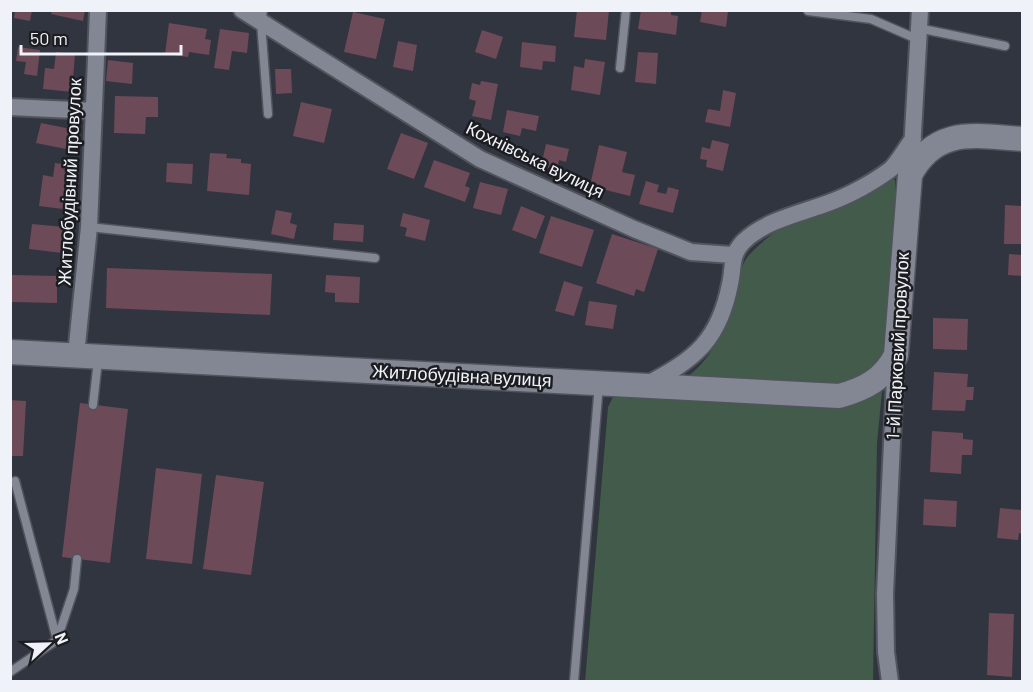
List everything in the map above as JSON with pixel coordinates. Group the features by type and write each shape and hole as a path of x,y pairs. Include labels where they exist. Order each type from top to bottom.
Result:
{"street":[{"name":"Житлобудівний провулок","path":"87,356 89,227 98,10"},
{"name":"Кохнівська вулиця","path":"242,10 262,17 480,159 634,229 691,252 732,255"},
{"name":"1-й Парковий провулок","path":"890,681 886,652 885,594 896,355 913,139 917,22"},
{"path":"10,107 94,111"},
{"path":"910,175 917,162 927,151 946,140 964,136 1023,139"},
{"path":"646,386 683,366 703,346 716,328 731,282 732,255 745,240 778,221 832,202 892,168 913,139"},
{"name":"Житлобудівна вулиця","path":"10,352 839,396 858,391 874,382 888,371 896,355"}],"lane":[{"path":"620,68 626,10"},
{"path":"808,11 917,22 1005,46"},
{"path":"262,17 268,114"},
{"path":"89,227 375,258"},
{"path":"87,356 93,405"},
{"path":"574,681 600,383"},
{"path":"15,481 57,640"},
{"path":"10,672 57,640 74,589 77,559"}],"green space":[{"path":"888,178 895,180 898,227 877,443 873,681 585,682 608,407 613,397 653,395 667,390 693,373 721,336 743,266 749,255 763,241 796,219"}],"building":[{"path":"15,10 32,10 30,21 14,18"},
{"path":"52,10 85,10 83,21 51,14"},
{"path":"577,10 609,10 606,40 574,37"},
{"path":"641,10 671,10 671,15 678,16 676,35 638,29"},
{"path":"702,10 728,12 726,27 700,22"},
{"path":"353,12 385,19 376,59 344,52"},
{"path":"169,23 207,29 205,39 211,40 209,55 189,52 188,57 165,54"},
{"path":"220,29 249,33 247,53 232,51 229,70 214,68"},
{"path":"482,30 503,37 496,59 475,52"},
{"path":"398,41 417,45 413,71 393,67"},
{"path":"522,42 556,46 555,62 543,61 542,70 520,67"},
{"path":"18,47 40,50 37,76 24,74 26,62 16,61"},
{"path":"56,52 75,54 72,92 43,89 45,68 54,69"},
{"path":"638,52 658,53 656,84 635,82"},
{"path":"585,59 605,62 600,95 571,90 574,66 584,68"},
{"path":"108,60 133,63 132,84 106,81"},
{"path":"275,69 291,69 292,93 276,94"},
{"path":"481,81 498,84 491,120 472,116 476,101 469,99 472,83 480,85"},
{"path":"723,90 736,93 730,127 705,122 708,109 720,111"},
{"path":"115,96 158,97 158,117 146,117 145,134 114,133"},
{"path":"301,102 332,109 324,143 293,136"},
{"path":"507,110 539,116 536,131 522,128 520,136 503,132"},
{"path":"41,123 71,129 66,149 36,143"},
{"path":"401,133 428,143 414,179 387,169"},
{"path":"712,140 729,144 723,171 706,167 707,160 700,159 702,147 710,149"},
{"path":"546,144 569,149 566,162 559,160 557,170 541,166"},
{"path":"599,145 627,152 622,172 635,175 630,196 590,186"},
{"path":"210,153 227,154 226,158 241,159 241,163 251,164 249,195 207,191"},
{"path":"434,160 470,173 465,186 470,188 465,202 424,187"},
{"path":"55,163 75,166 73,181 67,180 63,209 39,206 43,175 53,177"},
{"path":"167,163 193,164 192,184 166,182"},
{"path":"646,181 659,185 657,192 666,194 668,187 679,190 673,213 639,204"},
{"path":"480,182 508,189 501,215 473,208"},
{"path":"1005,205 1022,206 1022,244 1004,244"},
{"path":"521,206 545,216 536,239 512,230"},
{"path":"276,210 292,213 290,223 297,225 294,239 271,234"},
{"path":"403,213 430,220 425,241 405,236 407,228 400,226"},
{"path":"551,216 594,230 582,267 539,253"},
{"path":"334,223 364,225 363,242 333,240"},
{"path":"32,224 64,227 62,253 29,249"},
{"path":"612,234 658,249 644,292 636,289 634,296 596,283"},
{"path":"1009,254 1022,255 1022,276 1008,275"},
{"path":"107,268 272,274 270,315 106,308"},
{"path":"12,275 57,276 57,303 12,302"},
{"path":"326,275 360,277 359,303 335,302 335,293 325,292"},
{"path":"564,281 583,287 574,316 555,311"},
{"path":"589,301 617,305 613,329 585,325"},
{"path":"933,318 968,319 967,350 933,349"},
{"path":"934,372 968,374 967,387 974,387 973,400 966,400 965,411 932,410"},
{"path":"10,400 26,401 23,456 10,456"},
{"path":"80,403 128,409 110,563 62,557"},
{"path":"932,431 963,433 963,439 973,440 972,455 962,455 961,474 930,472"},
{"path":"156,468 202,474 192,564 146,559"},
{"path":"216,475 264,482 251,575 203,569"},
{"path":"924,499 957,501 956,527 923,525"},
{"path":"1000,508 1022,510 1022,534 1019,533 1018,540 997,538"},
{"path":"989,613 1014,614 1012,677 987,675"}]}
